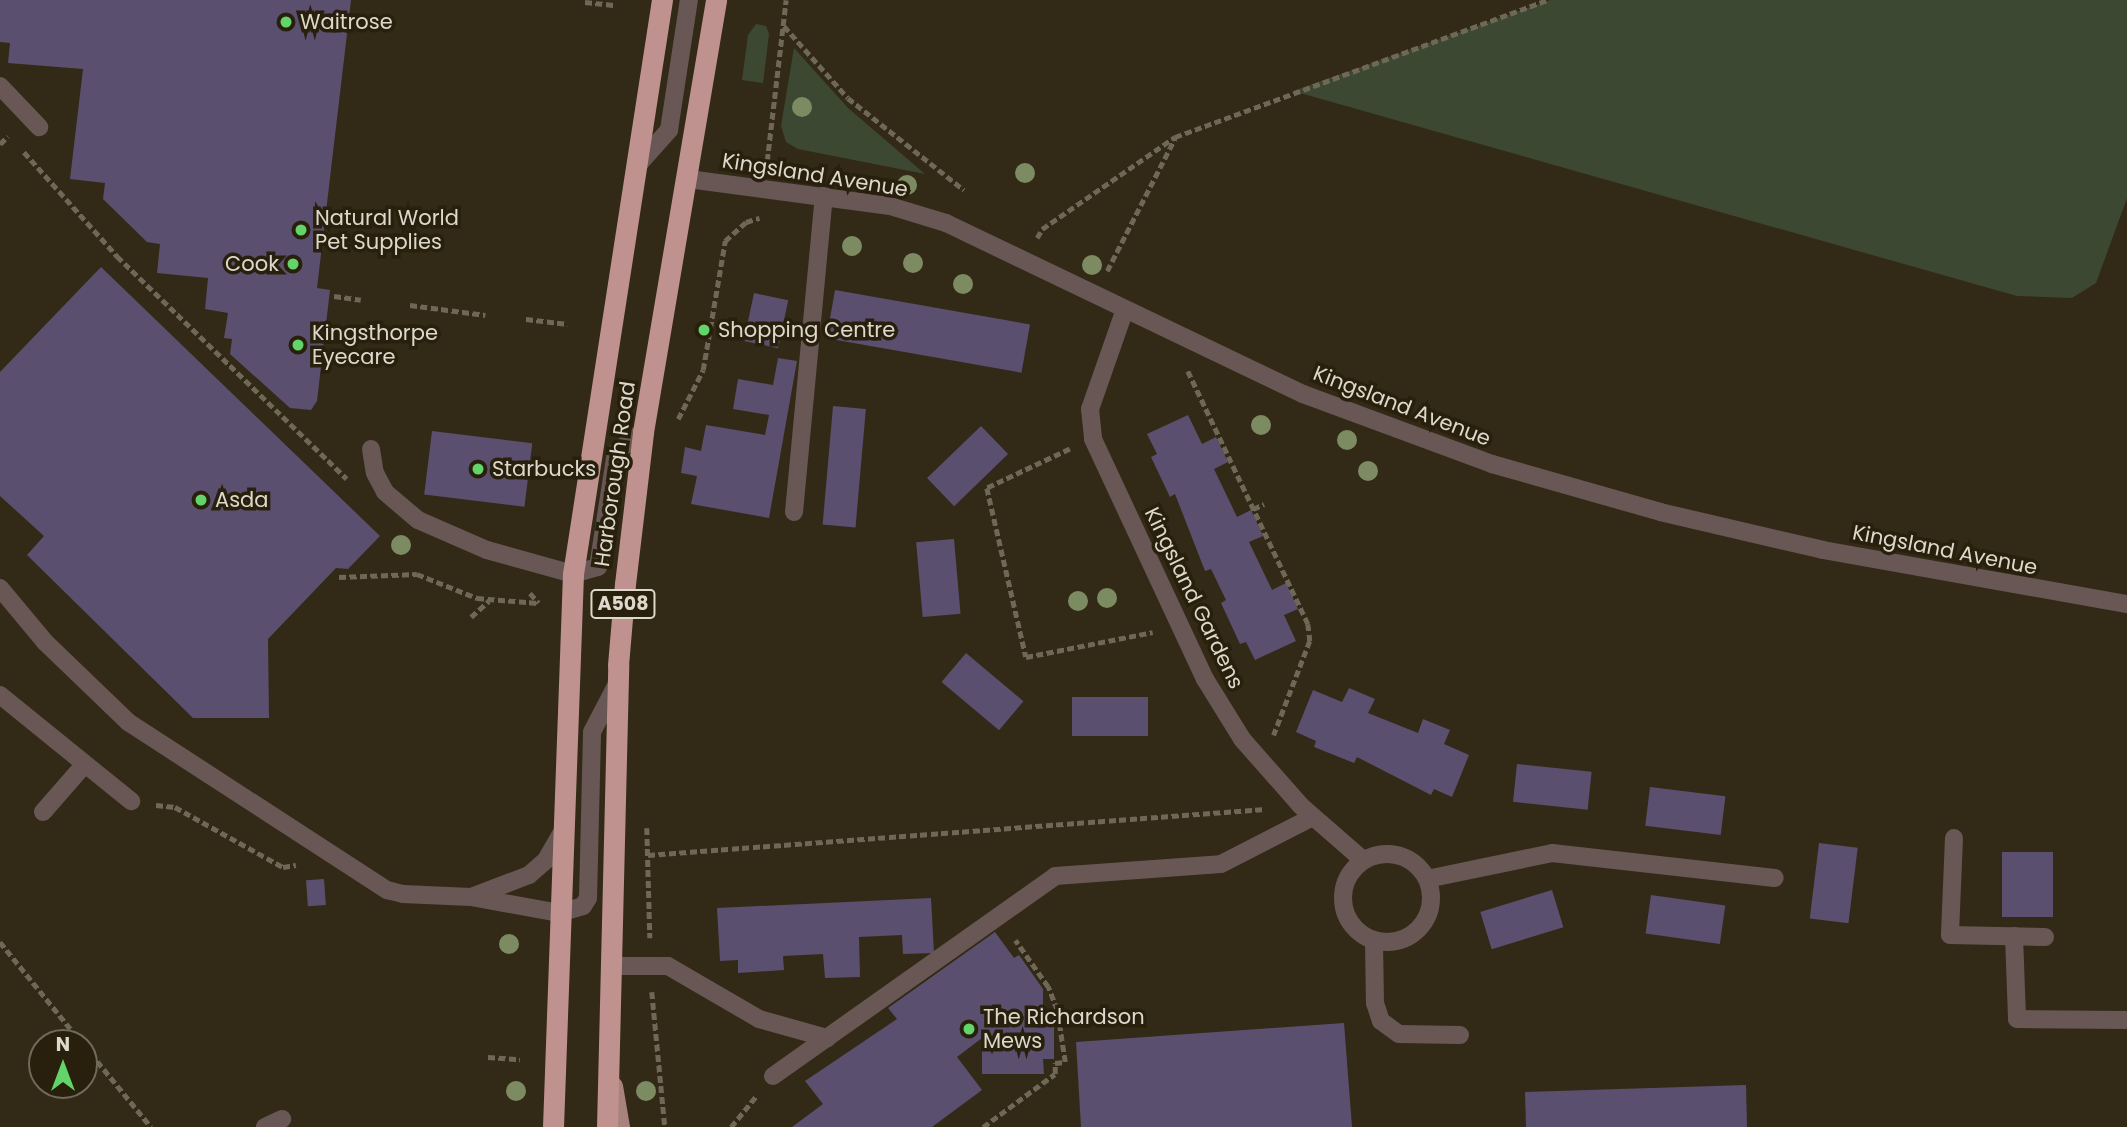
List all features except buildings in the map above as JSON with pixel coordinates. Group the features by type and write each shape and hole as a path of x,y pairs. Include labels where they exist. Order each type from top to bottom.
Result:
{"highway":[{"name":"Harborough Road","path":"553,1127 573,574 662,0"},
{"name":"Harborough Road","path":"607,1127 611,1069 618,683 643,432 688,179 716,0"}],"main road":[{"path":"652,0 655,46"},
{"path":"611,1069 621,1127"}],"street":[{"path":"636,167 670,130 689,0"},
{"path":"0,86 39,127"},
{"name":"Kingsland Avenue","path":"688,179 890,205 946,223 1124,312 1303,394 1492,464 1582,490 1823,550 2127,604"},
{"path":"794,512 824,195"},
{"name":"Kingsland Gardens","path":"1124,312 1090,410 1093,439 1205,679 1263,765 1307,812 1363,860"},
{"path":"371,449 375,473 385,492 418,520 487,550 573,574 598,567 616,452 643,432"},
{"path":"0,588 44,642 128,722 387,890 471,897 559,913 573,912 588,898 592,732 618,683"},
{"path":"0,695 131,801"},
{"path":"43,812 84,765"},
{"path":"773,1076 1055,876 1221,864 1307,812"},
{"path":"471,897 529,876 546,860 562,832"},
{"path":"1954,838 1950,935 2045,937"},
{"path":"1427,879 1552,853 1775,878"},
{"path":"1392,854 1418,867 1427,879 1431,892 1425,921 1403,939 1374,940 1351,924 1342,897 1352,870 1363,860 1392,854"},
{"path":"2014,936 2017,1019 2127,1020"},
{"path":"1374,940 1375,1003 1381,1021 1399,1034 1460,1035"},
{"path":"612,966 668,966 759,1020 827,1038"}],"path":[{"path":"768,156 786,0"},
{"path":"1026,261 1042,229 1175,137 1548,0"},
{"path":"585,2 616,5"},
{"path":"784,25 848,98 964,190"},
{"path":"0,126 117,256 353,485"},
{"path":"0,144 9,135"},
{"path":"1094,296 1175,137"},
{"path":"676,424 703,370 725,241 746,222 759,219"},
{"path":"334,296 361,300"},
{"path":"410,305 485,315"},
{"path":"526,319 568,324"},
{"path":"1169,332 1308,624 1310,641 1263,765"},
{"path":"1093,439 987,488 1026,657 1181,627"},
{"path":"1253,509 1264,504"},
{"path":"339,577 417,574 489,601 538,603 521,586"},
{"path":"471,617 489,601"},
{"path":"131,801 176,807 283,867 311,863"},
{"path":"648,855 1307,812"},
{"path":"647,817 651,966 665,1127"},
{"path":"983,1127 1055,1074 1055,1063 1065,1062 1057,1010 1048,987 998,916"},
{"path":"0,942 71,1029"},
{"path":"488,1057 520,1059"},
{"path":"98,1062 151,1127"},
{"path":"731,1127 773,1076"}],"green space":[{"path":"1550,0 2127,0 2127,198 2096,283 2072,298 2017,296 1293,91"},
{"path":"756,24 766,26 769,34 763,83 742,80 748,35"},
{"path":"794,48 848,108 925,174 798,149 786,142 781,126"}],"place":[{"name":"Waitrose","path":"286,22"},
{"name":"Natural World Pet Supplies","path":"301,230"},
{"name":"Cook","path":"293,264"},
{"name":"Shopping Centre","path":"704,330"},
{"name":"Kingsthorpe Eyecare","path":"298,345"},
{"name":"Starbucks","path":"478,469"},
{"name":"Asda","path":"201,500"},
{"name":"The Richardson Mews","path":"969,1029"}]}
